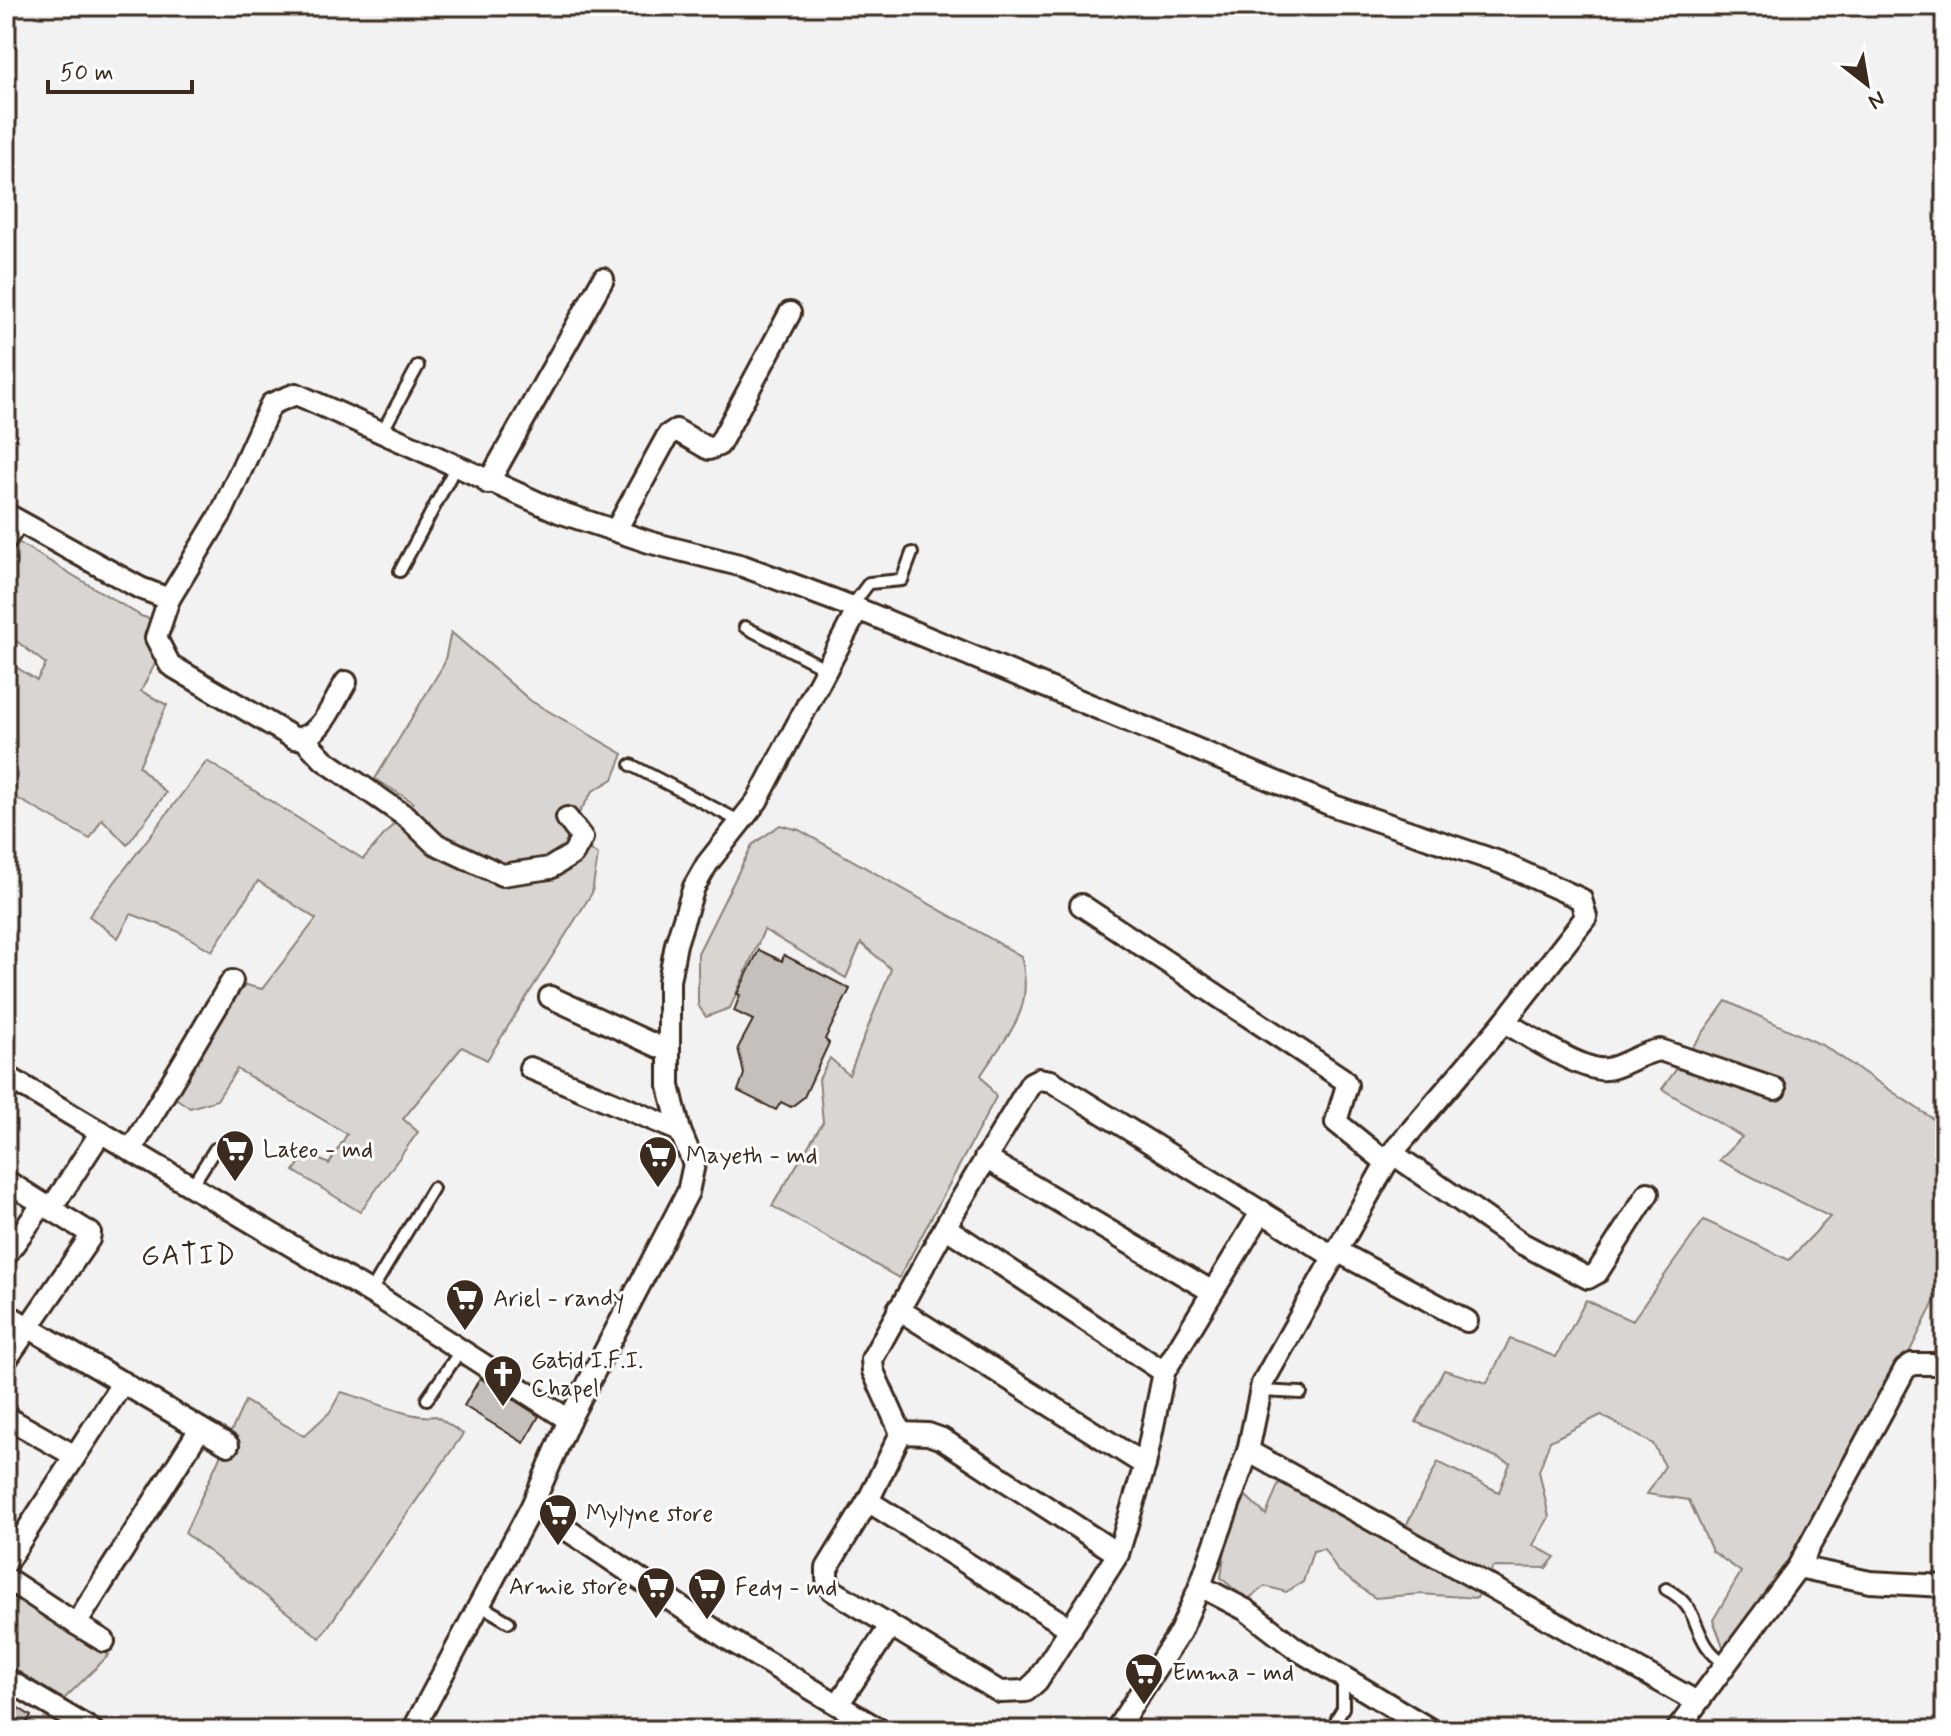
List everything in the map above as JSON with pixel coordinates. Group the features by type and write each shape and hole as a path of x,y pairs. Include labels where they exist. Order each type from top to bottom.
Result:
{"street":[{"path":"488,483 603,279"},
{"path":"616,530 668,435 676,430 709,449 719,445 790,313"},
{"path":"346,682 313,734 304,739 294,738 170,665 156,638 169,599 222,512 271,404 296,394 488,483 616,530 743,566 855,608 1334,806 1499,862 1581,899 1586,917 1504,1022 1390,1158 1336,1254 1260,1391 1248,1451 1200,1586 1180,1632 1116,1730"},
{"path":"14,518 140,588 169,599"},
{"path":"413,1730 532,1506 569,1420 688,1192 694,1164 680,1131 669,1086 669,981 676,944 689,902 707,864 767,784 855,608"},
{"path":"304,739 324,760 408,818 434,843 502,875 550,868 573,854 582,838 567,818"},
{"path":"1081,905 1343,1079 1347,1085 1336,1122 1521,1243 1588,1278 1597,1273 1648,1193"},
{"path":"131,1150 232,981"},
{"path":"550,997 668,1051"},
{"path":"1504,1022 1591,1068 1608,1069 1640,1052 1660,1050 1775,1089"},
{"path":"530,1068 680,1131"},
{"path":"6,1076 370,1293 569,1420"},
{"path":"901,1433 873,1371 872,1359 985,1158 1031,1083 1039,1079 1051,1081 1336,1254 1467,1321"},
{"path":"6,1255 47,1207 101,1132"},
{"path":"985,1158 1211,1291"},
{"path":"6,1360 89,1239 90,1233 8,1182"},
{"path":"901,1433 868,1501 827,1568 827,1579 832,1590 889,1628 1000,1692 1015,1694 1026,1691 1037,1681 1118,1554 1145,1465 1164,1372 1262,1211"},
{"path":"945,1227 1164,1372"},
{"path":"898,1309 1145,1465"},
{"path":"6,1314 228,1445"},
{"path":"1677,1730 1798,1567 1905,1369 1912,1364 1937,1364"},
{"path":"6,1563 123,1382"},
{"path":"6,1417 75,1456"},
{"path":"76,1624 200,1429"},
{"path":"901,1433 928,1434 942,1439 1118,1554"},
{"path":"1248,1451 1697,1702"},
{"path":"868,1501 1071,1629"},
{"path":"532,1506 728,1639 880,1730"},
{"path":"1798,1567 1870,1582 1945,1586"},
{"path":"6,1578 104,1641"},
{"path":"1200,1586 1246,1610 1295,1648 1431,1730"},
{"path":"839,1703 889,1628"},
{"path":"6,1679 92,1730"}],"lane":[{"path":"381,434 418,366"},
{"path":"400,571 455,468"},
{"path":"6,548 14,518"},
{"path":"855,608 869,583 902,580 912,553"},
{"path":"745,627 827,669"},
{"path":"631,765 741,822"},
{"path":"191,1187 215,1149"},
{"path":"370,1293 433,1188"},
{"path":"427,1399 461,1350"},
{"path":"1260,1391 1301,1393"},
{"path":"1666,1589 1687,1601 1703,1644 1726,1664"},
{"path":"480,1605 509,1622"},
{"path":"1337,1718 1343,1708 1343,1677"}],"shaded area":[{"path":"6,535 141,616 174,627 141,691 167,705 139,766 166,793 127,845 102,819 90,839 6,792 6,661 37,680 46,664 6,633"},
{"path":"451,632 531,701 623,754 613,779 593,791 566,833 598,855 592,893 487,1060 462,1047 403,1119 418,1132 360,1212 294,1171 306,1153 329,1164 347,1134 237,1069 217,1100 190,1108 155,1084 246,985 262,989 316,919 258,881 212,951 177,931 131,914 118,938 89,916 207,761 363,859 413,802 375,779 444,664"},
{"path":"780,825 799,830 1021,956 1025,992 1022,1007 1010,1033 981,1075 996,1097 899,1278 772,1206 823,1122 819,1079 830,1058 849,1075 891,969 861,943 846,978 764,930 730,1008 706,1017 698,1005 698,953 752,845"},
{"path":"1726,1001 1824,1046 1945,1127 1945,1280 1815,1543 1724,1649 1713,1620 1741,1572 1712,1551 1689,1500 1647,1494 1665,1466 1653,1444 1601,1415 1550,1441 1539,1471 1549,1517 1533,1545 1555,1557 1546,1568 1493,1567 1477,1598 1420,1594 1375,1598 1337,1570 1324,1549 1313,1551 1303,1582 1286,1592 1265,1586 1247,1600 1221,1578 1226,1538 1246,1496 1266,1515 1280,1480 1373,1527 1407,1524 1438,1462 1499,1492 1510,1463 1416,1422 1444,1370 1487,1383 1510,1339 1556,1357 1586,1300 1632,1321 1704,1220 1789,1260 1830,1217 1719,1160 1742,1137 1662,1089"},
{"path":"341,1392 402,1412 436,1416 463,1434 320,1638 185,1533 245,1401 304,1436 330,1412"},
{"path":"6,1588 109,1655 63,1700 6,1663"}],"building":[{"path":"759,950 782,961 784,955 850,989 825,1039 829,1043 804,1097 791,1107 781,1102 776,1110 738,1091 744,1074 738,1048 753,1020 734,1011 740,995 737,994"},
{"name":"Gatid I.F.I. Chapel","path":"480,1378 539,1416 524,1443 464,1406"},
{"path":"6,1700 31,1716 22,1730 6,1730"}],"place":[{"name":"Lateo - md","path":"235,1183"},
{"name":"Mayeth - md","path":"658,1189"},
{"name":"Ariel - randy","path":"465,1332"},
{"name":"Gatid I.F.I. Chapel","path":"503,1408"},
{"name":"Mylyne store","path":"558,1547"},
{"name":"Armie store","path":"656,1620"},
{"name":"Fedy - md","path":"707,1621"},
{"name":"Emma - md","path":"1144,1706"}],"district":[{"name":"GATID","path":"189,1254"}]}
